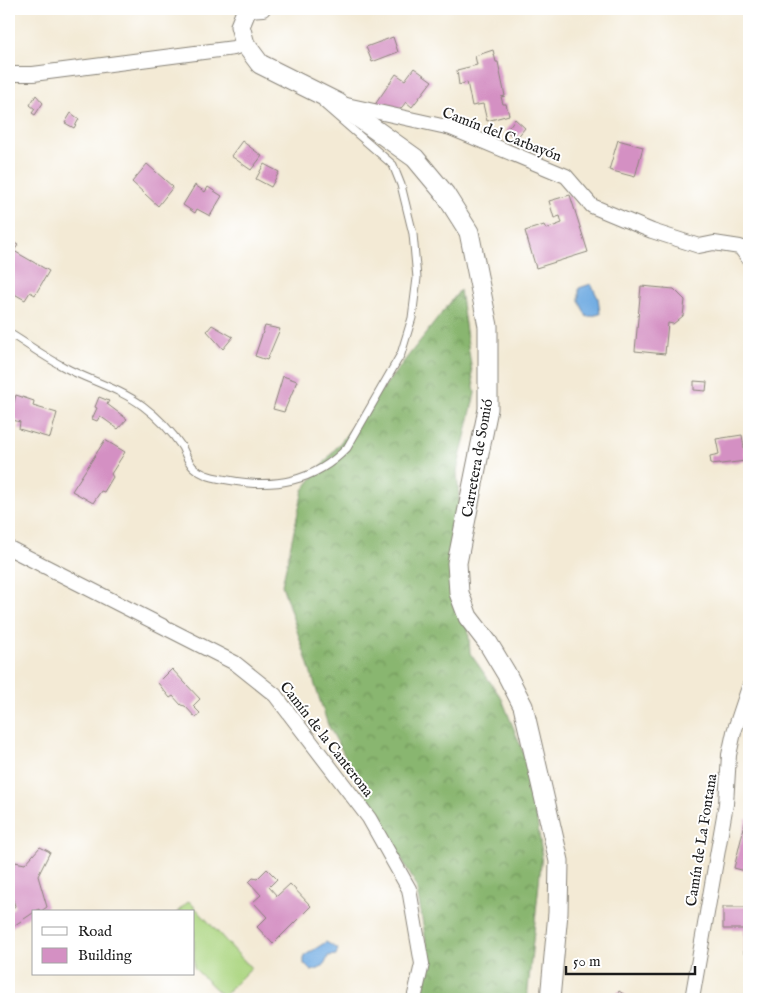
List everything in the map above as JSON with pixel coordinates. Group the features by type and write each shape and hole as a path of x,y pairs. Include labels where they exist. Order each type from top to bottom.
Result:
{"street":[{"path":"9,74 33,74 234,48 245,44 240,26 252,9"},
{"name":"Carretera de Somió","path":"245,44 260,64 338,103 415,158 445,194 469,232 488,326 488,409 457,563 459,593 468,618 488,643 523,706 559,862 558,913 550,999"},
{"name":"Camín del Carbayón","path":"338,103 452,128 566,176 592,206 699,246 714,243 740,247 749,259"},
{"name":"Camín de la Canterona","path":"9,548 235,663 275,695 369,818 408,889 422,964 414,999"},
{"name":"Camín de La Fontana","path":"692,999 726,804 729,756 734,732 749,687"}],"lane":[{"path":"9,333 65,367 113,388 142,405 166,425 192,466 208,476 264,485 288,483 315,473 335,461 347,448 401,354 412,318 417,278 413,234 401,185 393,165 300,84"}],"green space":[{"path":"460,290 475,393 457,471 470,653 502,699 529,767 542,854 527,999 421,999 430,963 416,885 328,725 282,585 303,490"},
{"path":"189,901 251,968 223,996 195,969 195,910 179,910"}],"water":[{"path":"591,284 598,298 600,314 587,317 579,301 579,288"},
{"path":"326,942 338,949 336,955 328,956 323,966 311,971 304,964 304,956"}],"building":[{"path":"393,37 398,52 372,62 366,47"},
{"path":"493,50 496,62 498,62 505,96 501,97 503,104 506,104 509,115 487,121 483,104 472,106 467,82 459,85 457,70 477,65 475,56"},
{"path":"414,68 432,81 412,107 406,102 398,112 374,106 396,74 405,80"},
{"path":"36,95 43,103 35,115 32,113 35,109 30,105"},
{"path":"71,113 79,119 74,128 65,123"},
{"path":"515,119 525,128 516,139 506,131"},
{"path":"618,140 643,147 635,177 609,170"},
{"path":"242,141 262,156 251,170 231,156"},
{"path":"147,164 173,187 158,206 132,182"},
{"path":"264,164 279,172 271,187 256,179"},
{"path":"195,185 205,192 208,187 222,196 210,216 197,209 195,213 183,205"},
{"path":"570,195 588,252 536,268 525,231 544,225 546,229 562,223 560,216 554,218 549,201"},
{"path":"9,240 18,245 14,251 49,271 35,295 30,292 25,300 9,291"},
{"path":"641,286 674,289 685,300 683,316 673,324 668,323 665,354 635,351"},
{"path":"212,325 233,337 223,349 207,331"},
{"path":"265,326 280,329 267,360 255,356"},
{"path":"283,376 297,381 284,412 273,409"},
{"path":"694,381 707,382 706,391 694,390"},
{"path":"16,395 34,401 33,406 57,413 50,438 19,429 20,422 9,419"},
{"path":"99,397 109,401 107,404 127,419 118,429 100,416 97,421 92,419"},
{"path":"742,435 746,461 711,464 710,456 719,454 716,439"},
{"path":"105,440 125,452 111,474 113,477 104,492 101,491 93,503 72,491"},
{"path":"172,669 200,699 193,706 200,713 196,718 173,696 170,698 158,683"},
{"path":"746,819 749,820 749,872 734,868"},
{"path":"40,847 50,852 38,876 47,907 43,910 32,910 32,914 9,929 9,913 15,906 9,888 10,873 15,862 25,864"},
{"path":"267,869 277,879 269,887 277,896 290,884 311,906 273,944 257,927 267,917 253,902 261,895 249,882 253,878 257,879"},
{"path":"723,907 749,907 749,954 744,954 744,929 723,929"},
{"path":"619,991 631,999 614,999"}]}
